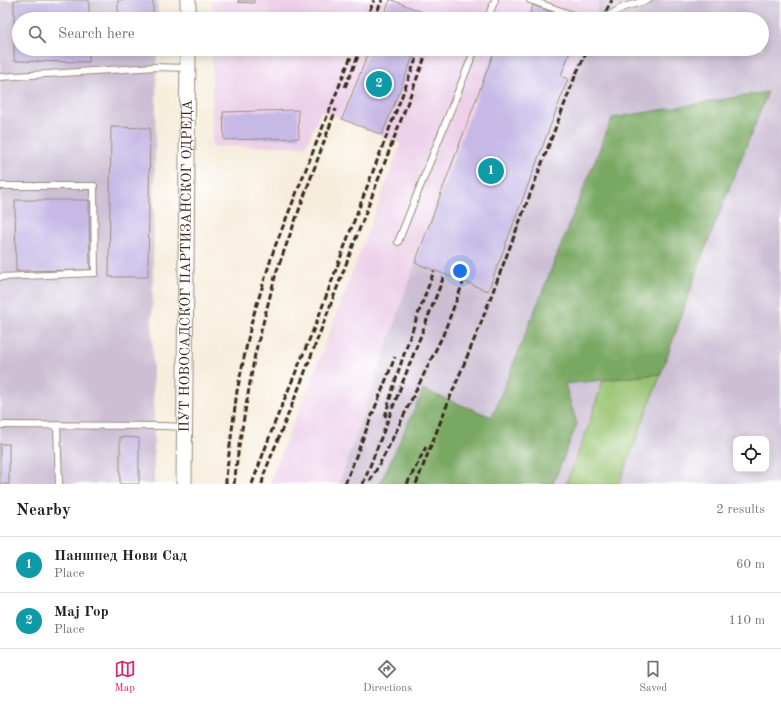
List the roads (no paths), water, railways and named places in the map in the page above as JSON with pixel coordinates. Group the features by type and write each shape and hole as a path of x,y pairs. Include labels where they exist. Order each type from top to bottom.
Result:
{"street":[{"path":"188,0 188,12"},
{"name":"ПУТ НОВОСАДСКОГ ПАРТИЗАНСКОГ ОДРЕДА","path":"184,484 183,427 188,56"}],"lane":[{"path":"490,12 494,0"},
{"path":"530,0 564,12"},
{"path":"615,12 624,7 648,0"},
{"path":"398,242 472,56"},
{"path":"0,77 156,67 188,68"},
{"path":"0,186 94,186 95,273 0,277"},
{"path":"0,425 183,427"},
{"path":"57,425 59,484"}],"railway":[{"path":"369,12 374,0"},
{"path":"377,12 382,0"},
{"path":"606,12 612,0"},
{"path":"226,484 237,391 252,320 274,249 351,56"},
{"path":"345,87 358,56"},
{"path":"252,484 275,422 317,321 417,56"},
{"path":"262,484 264,474 300,385 425,56"},
{"path":"416,484 479,328 576,74 585,56"},
{"path":"234,484 255,354 276,273 336,109"},
{"path":"385,417 401,362 434,271"},
{"path":"363,484 444,276"},
{"path":"370,481 385,454 443,335 463,283"},
{"path":"345,484 395,357"},
{"path":"407,484 426,447"}],"place":[{"name":"Мај Гор","path":"379,84"},
{"name":"Паншпед Нови Сад","path":"491,171"}]}
